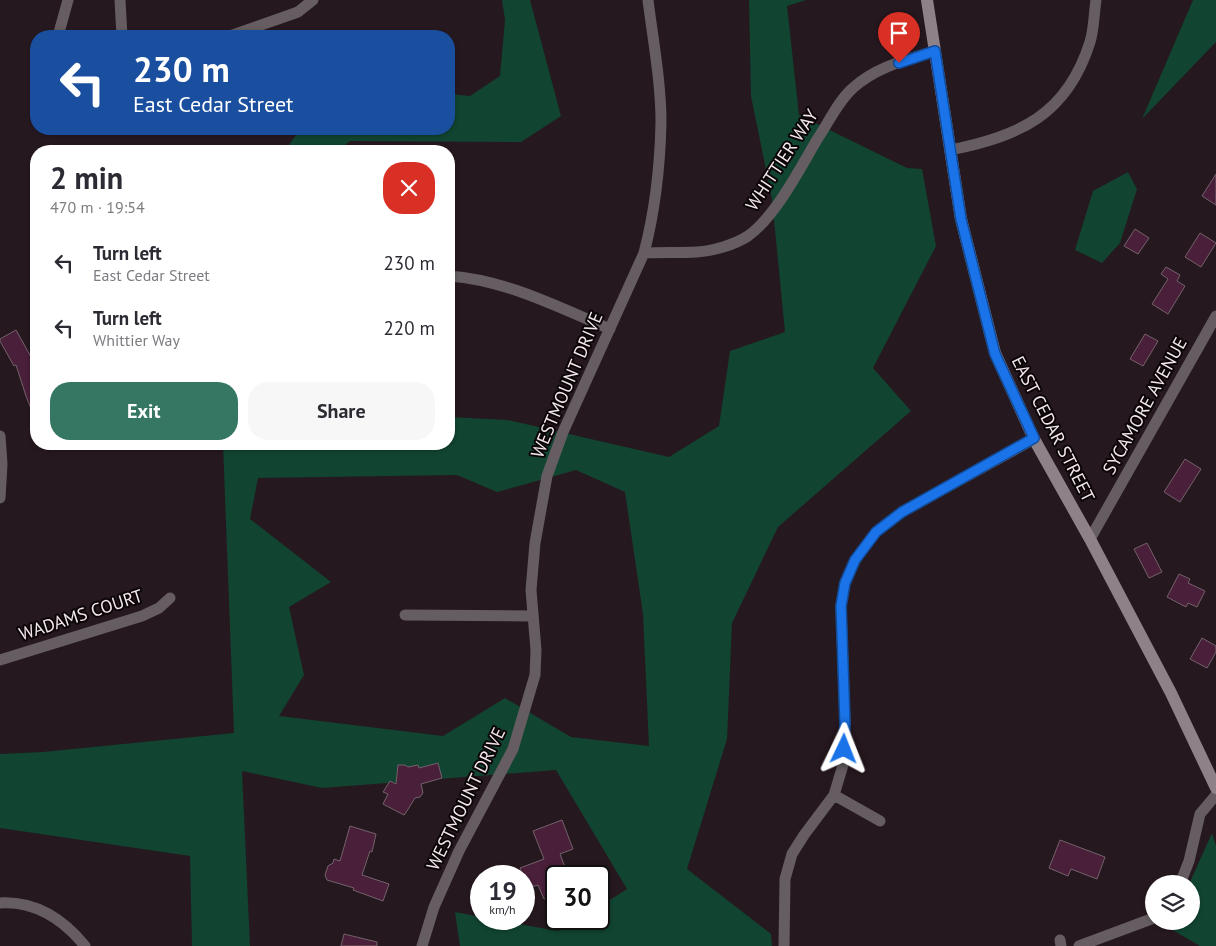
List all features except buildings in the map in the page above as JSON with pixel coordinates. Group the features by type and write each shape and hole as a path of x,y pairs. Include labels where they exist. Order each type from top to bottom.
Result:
{"main road":[{"name":"EAST CEDAR STREET","path":"927,0 961,219 995,354 1034,438 1090,539 1171,693 1216,788"}],"street":[{"path":"60,30 68,0"},
{"path":"120,0 122,30"},
{"path":"247,30 298,12 314,0"},
{"name":"WESTMOUNT DRIVE","path":"422,946 434,907 459,851 513,750 535,675 536,650 531,590 535,543 548,476 563,432 644,253 651,227 661,122 648,0"},
{"path":"950,150 985,143 1006,136 1035,121 1050,108 1068,88 1080,68 1091,40 1096,0"},
{"name":"WHITTIER WAY","path":"644,253 699,252 725,246 747,236 764,222 780,200 837,108 851,90 865,78 882,69 935,51"},
{"path":"455,277 477,279 507,287 610,329"},
{"name":"SYCAMORE AVENUE","path":"1090,539 1216,316"},
{"path":"0,436 2,464 0,498"},
{"path":"784,946 785,879 792,854 834,795 843,765 841,606 845,583 855,560 876,532 902,512 1034,438"},
{"name":"WADAMS COURT","path":"0,660 142,616 159,608 170,598"},
{"path":"405,615 533,616"},
{"path":"1184,875 1189,861 1200,814 1216,794"},
{"path":"834,795 880,821"},
{"path":"0,903 14,902 34,907 47,913 73,932 85,946"},
{"path":"1079,946 1145,921"}],"green space":[{"path":"502,0 530,0 561,116 521,142 350,141 346,145 289,145 296,135 455,135 455,95 470,96 500,76 505,20"},
{"path":"749,0 806,0 787,6 799,115 907,168 922,169 936,246 873,368 911,411 778,527 732,623 727,739 687,869 771,934 772,946 460,946 455,912 470,915 470,930 535,930 535,927 558,931 610,930 610,900 627,889 556,770 322,788 242,771 250,946 192,946 190,856 0,828 0,754 43,752 234,733 223,450 455,450 455,417 508,420 669,457 719,426 730,351 785,332 772,199 751,96","holes":["576,470 625,492 643,614 649,746 571,737 505,698 443,736 279,716 304,675 289,607 331,582 250,519 258,478 457,475 497,492"]},
{"path":"1193,0 1216,0 1216,42 1142,119"},
{"path":"1128,172 1137,189 1120,243 1102,263 1075,250 1093,191"},
{"path":"1212,833 1216,846 1216,946 1200,946 1172,930 1200,930 1200,875 1193,875"}],"route":[{"path":"844,749 845,723 841,606 845,583 855,560 876,532 902,512 1034,438 995,354 961,219 935,51 899,63"}]}
